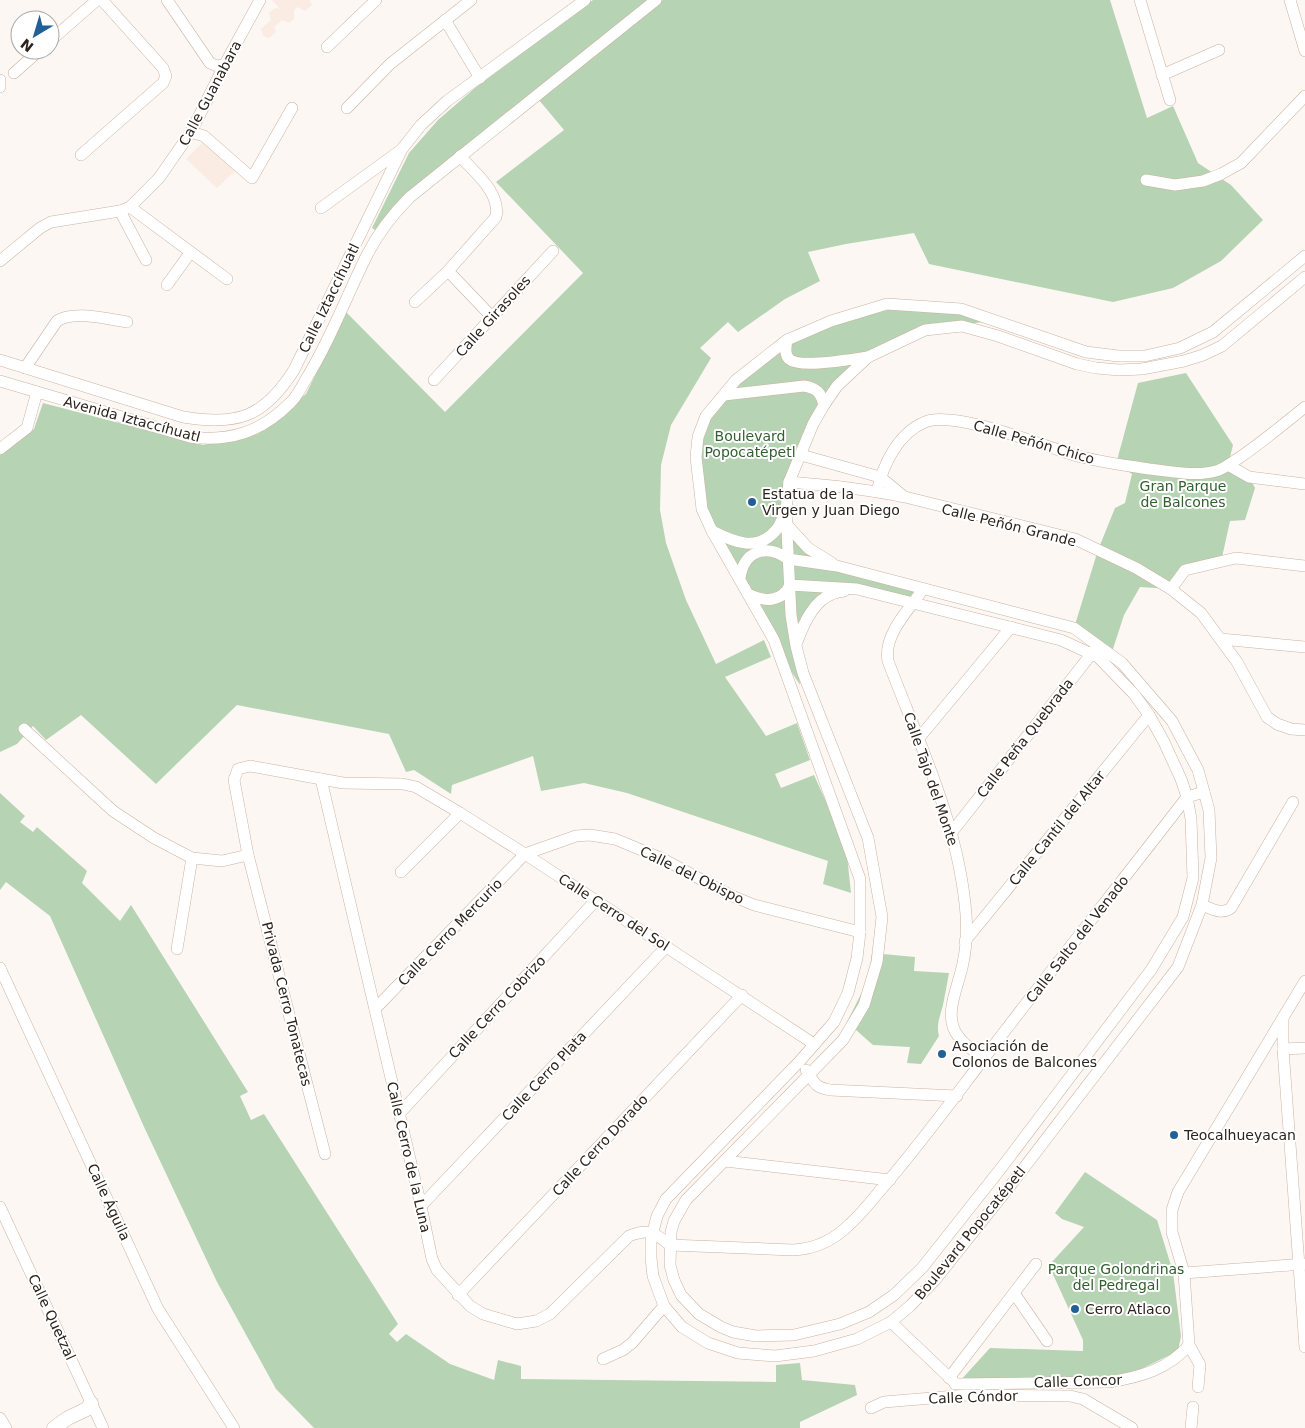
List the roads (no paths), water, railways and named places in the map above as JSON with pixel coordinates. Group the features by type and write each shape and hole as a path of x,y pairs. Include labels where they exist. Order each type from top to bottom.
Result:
{"main road":[{"path":"54,1428 68,1418 87,1410 90,1400"}],"street":[{"path":"60,32 97,0"},
{"path":"81,155 163,83 166,76 163,68 102,0"},
{"path":"166,0 210,63 217,66 225,64"},
{"name":"Calle Guanabara","path":"125,209 159,178 191,132 260,0"},
{"path":"327,47 376,0"},
{"path":"347,108 390,64 471,0"},
{"name":"Calle Iztaccíhuatl","path":"0,360 183,418 205,421 228,420 244,416 259,409 282,389 294,370 402,149 421,126 447,101 585,0"},
{"name":"Avenida Iztaccíhuatl","path":"0,381 199,438 208,439 245,434 262,425 292,402 317,362 367,254 390,218 410,197 460,156 656,0"},
{"path":"1140,0 1170,100"},
{"path":"1290,0 1305,51"},
{"path":"444,20 480,78"},
{"path":"1162,75 1219,50"},
{"path":"14,73 29,60"},
{"path":"0,80 0,87"},
{"path":"1146,180 1176,185 1202,181 1221,174 1241,163 1305,96"},
{"path":"191,132 204,136 252,178 292,108"},
{"path":"321,208 402,149"},
{"path":"415,302 448,271 491,225 496,217 498,208 496,199 460,156"},
{"path":"125,209 146,260"},
{"path":"0,261 40,228 51,222 125,209 227,279"},
{"name":"Calle Girasoles","path":"434,380 552,251"},
{"path":"167,285 190,253"},
{"name":"Boulevard Popocatépetl","path":"790,585 857,589 1062,640 1094,649 1122,663 1172,721 1198,770 1209,810 1211,858 1202,905 1178,967 1010,1186 934,1280 910,1306 891,1322 857,1339 814,1351 775,1356 756,1356 738,1354 708,1343 682,1327 664,1306 653,1276 650,1258 651,1240 657,1216 666,1199 832,1024 848,992 857,958 860,932 860,879 774,640 702,510 696,457 698,437 706,416 736,380 787,340 832,320 886,304 961,309 1086,352 1101,355 1144,356 1180,348 1214,332 1305,256"},
{"path":"448,271 492,317"},
{"name":"Boulevard Popocatépetl","path":"740,578 745,562 758,551 770,551 782,554 788,559 837,566 1074,628 1094,649 1098,658 1134,694 1148,715 1164,742 1187,797 1191,820 1193,878 1183,917 1151,970 1002,1167 922,1268 894,1295 869,1312 840,1324 794,1335 756,1336 734,1332 699,1314 681,1295 674,1280 670,1265 670,1245 674,1221 686,1200 843,1040 864,1005 877,962 882,917 868,838 803,673 796,646 792,615 788,559 788,526 786,510 790,482 813,424 837,386 868,357 925,330 962,326 998,336 1077,364 1119,370 1142,369 1184,361 1222,346 1305,277"},
{"path":"25,368 57,321 62,318 68,316 127,322"},
{"path":"787,340 786,351 788,358 795,363 818,364 868,357"},
{"path":"724,395 804,386 812,387 818,391 822,395 824,405"},
{"path":"0,449 27,428 37,392"},
{"name":"Calle Peñón Chico","path":"877,491 880,477 894,450 903,438 912,429 925,422 940,419 956,420 1012,435 1076,456 1116,464 1184,473 1217,471 1228,465 1260,444 1305,407"},
{"name":"Calle Peñón Grande","path":"800,455 880,477 904,497"},
{"path":"1228,465 1249,478 1305,484"},
{"name":"Calle Peñón Grande","path":"790,482 825,484 877,491 1075,539 1136,568 1171,589 1200,613 1237,662 1267,717 1291,730 1305,730"},
{"path":"712,531 738,543 756,543 764,540 778,528 786,510"},
{"path":"788,526 808,548 837,566"},
{"path":"1171,589 1186,570 1236,558 1305,566"},
{"path":"750,595 764,600 775,598 782,596 790,585"},
{"path":"796,646 802,627 823,600 832,594 857,589"},
{"name":"Calle Tajo del Monte","path":"924,589 893,634 886,651 952,832 961,874 967,916 964,963 951,1011 952,1025 957,1036 984,1058"},
{"path":"919,738 1011,627"},
{"path":"1221,639 1305,647"},
{"name":"Calle Peña Quebrada","path":"952,832 1094,649"},
{"name":"Calle Cantil del Altar","path":"965,941 1148,715"},
{"path":"24,729 113,811 154,838 192,858 222,861 248,855"},
{"name":"Privada Cerro Tonatecas","path":"321,779 250,766 238,769 234,780 248,855 325,1154"},
{"name":"Calle Cerro del Sol","path":"321,779 348,783 410,785 460,813 525,854 814,1044"},
{"name":"Calle Cerro de la Luna","path":"321,779 432,1259 437,1270 458,1295 483,1314 517,1324 536,1321 550,1314 629,1236 642,1231 653,1232"},
{"path":"1187,797 1204,792"},
{"name":"Calle Salto del Venado","path":"670,1245 810,1249 826,1243 850,1224 890,1180 957,1096 984,1058 1187,797"},
{"path":"1202,905 1221,912 1226,912 1231,908 1293,802"},
{"path":"400,872 460,813"},
{"name":"Calle del Obispo","path":"525,854 576,836 590,835 615,839 663,859 730,895 754,905 860,932"},
{"name":"Calle Cerro Mercurio","path":"374,1009 525,854"},
{"path":"177,949 192,858"},
{"name":"Calle Cerro Cobrizo","path":"399,1114 596,900"},
{"name":"Calle Cerro Plata","path":"421,1206 667,946"},
{"name":"Calle Águila","path":"0,968 158,1309 234,1428"},
{"path":"1198,1387 1200,1365 1190,1345 1184,1273 1172,1232 1172,1210 1178,1192 1305,982"},
{"name":"Calle Cerro Dorado","path":"458,1295 742,995"},
{"path":"1283,1018 1283,1049 1302,1264 1305,1347"},
{"path":"832,1024 847,1034"},
{"path":"1283,1049 1305,1048"},
{"path":"798,1062 809,1074 813,1083 820,1088 957,1096"},
{"path":"725,1161 890,1180"},
{"name":"Calle Quetzal","path":"0,1207 103,1428"},
{"path":"653,1232 670,1245"},
{"path":"952,1381 1036,1264"},
{"path":"1184,1273 1302,1264"},
{"path":"922,1268 934,1280"},
{"path":"1014,1293 1047,1341"},
{"path":"603,1359 623,1350 632,1343 664,1306"},
{"path":"869,1312 868,1320 876,1329"},
{"path":"891,1322 967,1396"},
{"name":"Calle Concor","path":"952,1381 1109,1382 1148,1373 1180,1356 1190,1345"},
{"name":"Calle Cóndor","path":"871,1408 884,1402 967,1396 1077,1397 1132,1428"},
{"path":"1191,1428 1193,1407"},
{"path":"0,1418 6,1428"}],"place":[{"name":"Estatua de la Virgen y Juan Diego","path":"752,502"},
{"name":"Asociación de Colonos de Balcones","path":"942,1054"},
{"name":"Teocalhueyacan","path":"1174,1135"},
{"name":"Cerro Atlaco","path":"1075,1309"}],"park label":[{"name":"Gran Parque de Balcones","path":"1183,494"},
{"name":"Parque Golondrinas del Pedregal","path":"1116,1278"}]}
